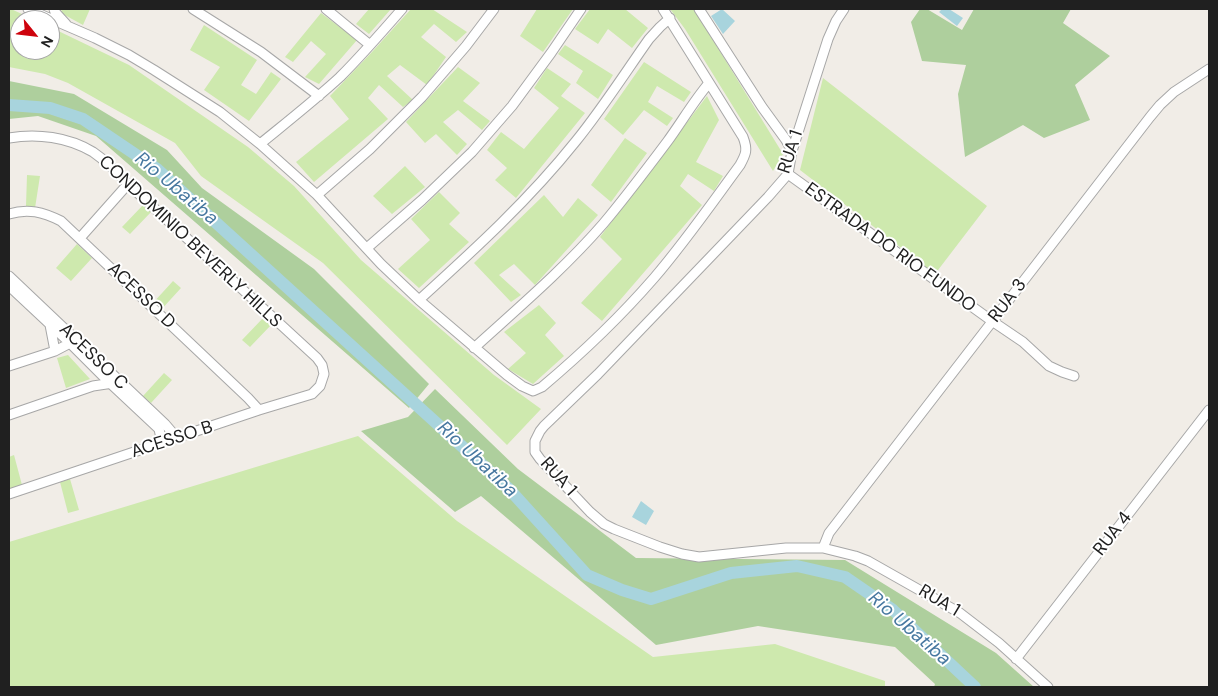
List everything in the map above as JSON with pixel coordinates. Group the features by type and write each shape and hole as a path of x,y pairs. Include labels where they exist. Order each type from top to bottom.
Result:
{"street":[{"path":"28,9 104,42 154,70 220,112 260,144 317,195 419,300 474,348 522,386 533,391 549,382 587,347 654,278 691,232 740,165 745,155 746,144 743,137 664,9"},
{"path":"54,9 68,26"},
{"path":"193,9 261,52 318,96"},
{"path":"326,9 370,45"},
{"path":"260,144 341,75 402,9"},
{"path":"317,195 370,149 422,97 466,46 494,9"},
{"path":"367,248 422,200 472,152 512,106 552,53 581,9"},
{"path":"699,9 792,151"},
{"name":"RUA 1","path":"844,9 828,39 792,151 788,174 598,374 544,426 537,436 534,446 535,452 604,524 660,547 699,557 786,548 824,548 868,561 960,613 1048,687"},
{"path":"419,300 522,204 577,141 649,39 670,18"},
{"name":"RUA 3","path":"824,548 829,533 1160,105 1174,92 1209,69"},
{"path":"474,348 537,291 601,226 643,174 694,101 709,83"},
{"name":"CONDOMINIO BEVERLY HILLS","path":"9,138 21,136 58,138 93,152 116,170 128,184 317,358 322,365 324,374"},
{"name":"ESTRADA DO RIO FUNDO","path":"788,174 1023,342 1049,366 1074,376"},
{"path":"80,238 128,184"},
{"name":"ACESSO D","path":"9,214 20,210 31,211 54,217 61,221 259,410"},
{"name":"ACESSO C","path":"9,276 114,382 162,427 177,438"},
{"name":"ACESSO C","path":"9,286 50,325 73,341"},
{"path":"50,325 55,351"},
{"path":"9,366 55,351 73,341"},
{"path":"93,386 102,369"},
{"name":"ACESSO B","path":"9,494 312,394 320,386 324,374"},
{"path":"9,415 93,386 114,382"},
{"name":"RUA 4","path":"1016,659 1209,410"},
{"path":"162,427 162,443"}],"green space":[{"path":"9,9 13,10 10,10 10,60 60,60 60,32 129,65 248,147 294,186 361,260 494,375 541,409 507,445 323,263 201,176 175,143 68,83 45,74 9,67"},
{"path":"62,9 90,9 83,25 61,13"},
{"path":"369,9 391,9 369,34 356,24"},
{"path":"411,9 432,9 467,32 456,42 434,24 421,37 446,57 427,85 400,65 387,76 413,100 403,107 379,85 368,98 388,119 314,182 296,162 349,119 330,96"},
{"path":"537,9 573,9 543,52 520,36"},
{"path":"590,9 625,9 648,28 632,48 608,29 598,44 575,29"},
{"path":"670,9 694,9 783,154 773,171 685,29"},
{"path":"920,9 927,9 962,30 974,9 1071,9 1063,23 1110,56 1075,85 1090,120 1044,138 1023,125 965,157 958,94 966,65 922,61 911,22"},
{"path":"321,13 357,40 319,84 305,77 326,54 311,41 293,62 285,57"},
{"path":"204,25 257,60 241,85 256,94 271,72 281,79 249,121 204,90 220,67 190,50"},
{"path":"565,45 613,75 598,99 576,83 583,71 558,54"},
{"path":"644,62 691,92 684,102 657,86 648,102 673,118 667,126 644,110 623,135 604,119"},
{"path":"458,67 480,83 463,101 490,121 482,130 458,110 443,122 467,144 457,155 436,134 425,143 406,122"},
{"path":"547,68 571,84 561,96 585,113 516,198 495,180 507,168 487,150 501,132 524,149 559,108 534,88"},
{"path":"823,78 987,206 935,274 800,170"},
{"path":"9,81 74,94 167,150 202,188 314,269 429,384 409,408 96,136 38,116 9,119"},
{"path":"707,96 719,120 696,162 723,176 714,191 688,174 680,186 702,205 602,321 581,303 622,259 600,237"},
{"path":"625,138 647,153 611,202 591,185"},
{"path":"405,166 425,187 392,214 373,196"},
{"path":"27,175 40,176 35,208 26,206"},
{"path":"439,192 460,213 449,224 469,242 419,288 398,269 430,240 411,219"},
{"path":"544,195 563,217 578,198 598,215 535,285 514,264 499,275 521,295 511,302 474,263"},
{"path":"144,204 152,211 130,234 122,227"},
{"path":"77,244 92,258 71,281 56,268"},
{"path":"173,281 181,288 160,311 152,304"},
{"path":"539,305 556,323 545,335 564,356 533,384 508,369 526,353 504,332"},
{"path":"264,317 272,324 250,347 242,340"},
{"path":"68,355 90,379 66,388 57,358"},
{"path":"164,373 172,380 151,403 143,396"},
{"path":"435,389 518,469 636,558 845,560 996,653 1034,687 934,687 935,684 895,647 758,626 656,645 481,496 455,512 361,431 408,417"},
{"path":"358,436 457,521 653,657 775,644 885,681 885,687 9,687 9,542"},
{"path":"14,455 22,485 9,489 9,457"},
{"path":"70,479 79,510 68,513 60,482"}],"water":[{"path":"722,9 735,21 723,34 711,16"},
{"path":"942,9 949,9 963,18 957,26 939,12"},
{"path":"641,501 654,511 646,525 632,517"}],"waterway":[{"name":"Rio Ubatiba","path":"9,105 50,108 83,119 157,169 510,490 587,575 622,590 651,599 731,573 797,566 845,577 893,610 975,687"}]}
